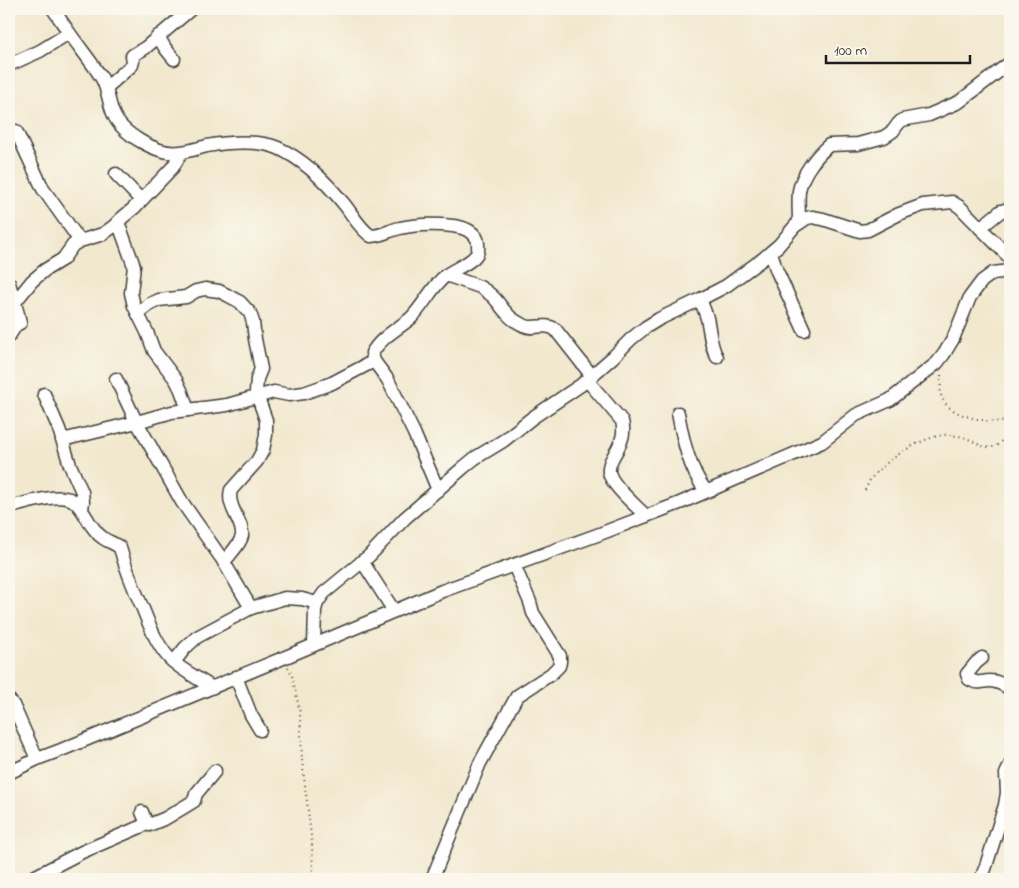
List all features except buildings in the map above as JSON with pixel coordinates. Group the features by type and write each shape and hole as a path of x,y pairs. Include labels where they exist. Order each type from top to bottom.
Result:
{"street":[{"path":"53,9 94,66 107,88 114,115 129,133 146,144 154,148 180,153 209,146 249,143 269,145 286,152 302,162 336,194 359,226 371,236 410,226 435,225 460,227 470,231 478,240 476,255 446,275 411,317 389,334 372,353 374,361 388,380 414,432 438,490"},
{"path":"107,88 132,65 132,56 145,48 190,9"},
{"path":"9,65 40,51 69,33"},
{"path":"158,36 174,59"},
{"path":"799,222 799,190 803,178 829,145 858,144 884,137 893,131 902,120 929,114 959,102 1006,65 1010,64"},
{"path":"16,131 44,189 80,241"},
{"path":"14,302 44,270 63,259 73,245 106,233 173,166 180,153"},
{"path":"116,174 141,200"},
{"path":"314,645 315,610 324,592 362,561 405,518 476,458 503,441 532,418 590,378 646,327 726,286 779,245 799,222 812,217 860,231 868,230 899,214 923,205 952,202 960,207 1010,258"},
{"path":"980,228 1001,211 1005,210 1010,213"},
{"path":"118,222 134,266 131,293 134,306 154,351 176,380 185,398 188,410"},
{"path":"771,252 776,269 804,330"},
{"path":"9,773 37,759 442,591 646,516 822,442 856,415 890,400 937,364 953,339 970,297 982,281 993,273 1010,270"},
{"path":"446,275 485,290 511,319 526,327 551,326 561,336 622,421 624,435 609,466 609,472 623,494 646,516"},
{"path":"9,283 20,323 16,325 9,336"},
{"path":"138,314 150,304 159,300 186,297 205,288 219,291 240,302 250,313 260,369 256,392 266,420 266,439 263,450 254,466 231,490 231,503 242,534 240,541 224,562"},
{"path":"701,299 714,352 717,357"},
{"path":"62,440 172,412 227,405 274,392 288,395 304,392 332,383 374,361"},
{"path":"116,379 137,422 182,502 224,562 251,608"},
{"path":"44,394 82,492 82,509"},
{"path":"678,413 688,455 695,474 706,491"},
{"path":"9,506 46,498 73,500 82,509 102,538 120,548 128,574 154,635 166,654 174,662 211,687"},
{"path":"362,561 394,611"},
{"path":"432,879 480,764 517,696 551,674 559,666 560,656 533,613 514,565"},
{"path":"174,662 196,637 251,608 285,598 302,599 317,603"},
{"path":"982,658 967,674 969,679 978,683 990,680 1001,683 1010,689"},
{"path":"236,678 251,716 260,730"},
{"path":"9,700 37,759"},
{"path":"981,879 1005,805 1007,793 1006,774 1010,765"},
{"path":"30,879 145,818 149,825 166,818 194,801 196,794 215,771"}],"path":[{"path":"937,364 940,371 941,394 948,405 954,410 959,414 978,419 1010,423"},
{"path":"865,490 876,472 910,446 942,434 965,437 990,448 1000,443 1010,430"},
{"path":"284,658 292,675 300,713 302,760 312,844 313,879"}]}
